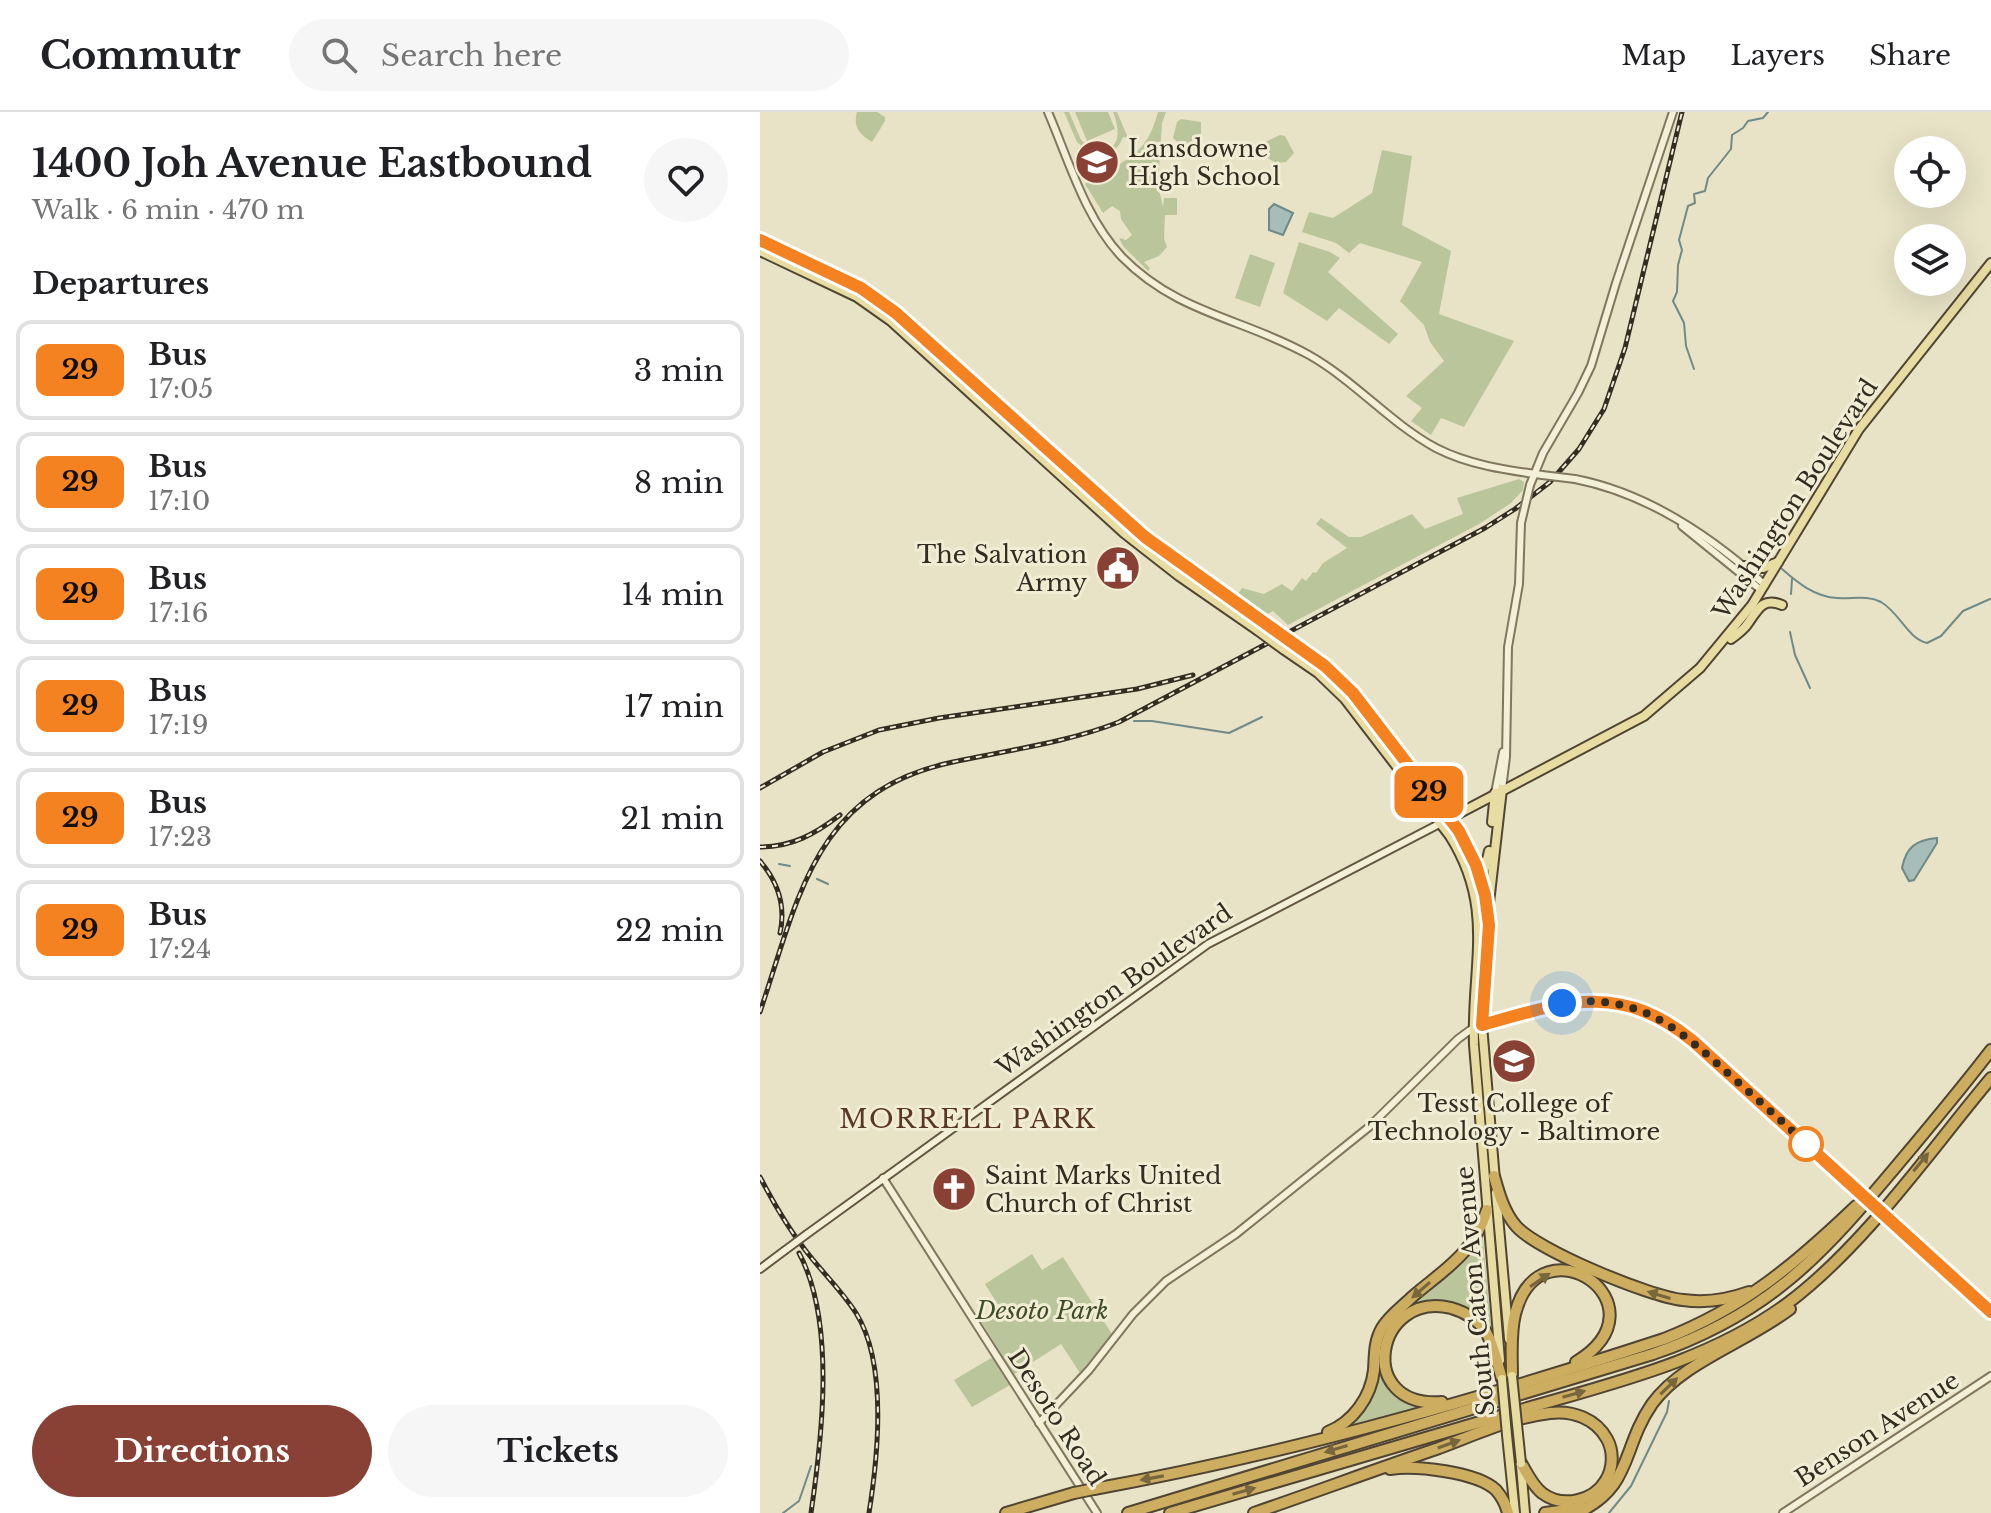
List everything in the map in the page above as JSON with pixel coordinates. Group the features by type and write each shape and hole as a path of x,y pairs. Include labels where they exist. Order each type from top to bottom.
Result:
{"highway":[{"path":"1128,1513 1653,1354 1741,1315 1801,1272 1836,1237 1991,1050"},
{"path":"1577,1513 1602,1499 1615,1485 1646,1415 1670,1384 1696,1365 1765,1327 1803,1299 1841,1261 1991,1078"},
{"path":"1006,1513 1074,1493 1234,1462 1472,1397 1685,1331 1737,1305 1785,1271 1897,1166"},
{"path":"1494,1176 1507,1214 1525,1235 1547,1248 1653,1293 1681,1300 1725,1299 1752,1291 1785,1271"},
{"path":"1170,1513 1644,1374 1693,1356 1748,1329 1799,1294 1838,1259 1889,1201"},
{"path":"1234,1462 1321,1435 1335,1429 1355,1412 1371,1384 1375,1346 1382,1328 1473,1243 1487,1210"},
{"path":"1507,1377 1513,1325 1523,1295 1539,1277 1568,1269 1597,1283 1607,1300 1609,1321 1607,1331 1595,1349 1551,1374"},
{"path":"1472,1397 1426,1402 1408,1397 1393,1385 1385,1368 1384,1350 1389,1334 1401,1320 1418,1310 1436,1307 1466,1314 1488,1335 1507,1377"},
{"path":"1254,1513 1497,1427 1550,1413 1579,1416 1596,1424 1610,1445 1612,1461 1607,1478 1597,1491 1582,1500 1566,1501 1541,1492 1521,1463"},
{"path":"1349,1480 1384,1470 1406,1468 1475,1479 1497,1491 1508,1513"},
{"path":"1545,1513 1588,1508"}],"main road":[{"path":"760,240 861,288 896,313 1131,526 1185,568 1325,666 1353,693 1445,821 1477,883"},
{"path":"760,251 857,297 891,321 1124,533 1179,576 1318,673 1345,699 1445,821"},
{"name":"Washington Boulevard","path":"1445,821 1644,716 1686,682 1718,650 1763,588 1859,429 1991,263"},
{"path":"1744,566 1763,568 1779,562"},
{"path":"1718,650 1743,630 1761,604 1769,601 1782,605"},
{"name":"South Caton Avenue","path":"1499,791 1488,862 1477,883 1480,938 1478,1026 1487,1210 1525,1513"},
{"name":"South Caton Avenue","path":"1499,791 1488,911 1489,947 1478,1026 1494,1176 1507,1377 1507,1435 1515,1513"},
{"name":"South Caton Avenue","path":"1477,883 1488,911"}],"street":[{"path":"1048,112 1098,224 1120,254 1155,286 1199,310 1262,333 1310,356 1356,386 1413,433 1440,449 1472,462 1575,479 1627,494 1696,530 1744,566 1763,588"},
{"path":"1499,791 1506,741 1508,647 1519,584 1521,523 1530,485 1591,366 1673,112"},
{"path":"1673,518 1763,588"},
{"name":"Washington Boulevard","path":"760,1269 1225,933 1445,821"},
{"path":"1039,1423 1089,1370 1133,1314 1166,1281 1236,1234 1369,1127 1456,1041 1478,1026 1577,1001 1605,1002 1647,1012 1678,1029 1991,1312"},
{"name":"Desoto Road","path":"883,1178 1097,1513"},
{"name":"Benson Avenue","path":"1783,1513 1991,1376"}],"green space":[{"path":"857,112 877,112 885,117 872,142 858,130"},
{"path":"1064,112 1069,112 1081,140 1094,151 1109,149 1117,140 1113,112 1117,112 1128,138 1123,137 1111,152 1093,155 1077,142"},
{"path":"1075,112 1108,112 1115,129 1087,141"},
{"path":"1158,112 1166,112 1162,123 1158,185 1163,207 1164,198 1177,198 1177,215 1165,215 1164,239 1167,247 1159,256 1144,262 1150,268 1148,271 1119,238 1126,240 1132,235 1121,219 1120,211 1112,206 1103,213 1085,184 1131,157 1147,140"},
{"path":"1181,119 1201,122 1201,137 1196,144 1181,145 1173,138 1177,122"},
{"path":"1280,135 1285,136 1294,153 1286,162 1276,163 1266,157 1263,143"},
{"path":"1382,150 1412,156 1402,225 1451,251 1439,314 1514,341 1464,427 1441,418 1431,435 1411,421 1422,408 1406,396 1444,361 1430,342 1424,325 1400,301 1422,262 1360,243 1349,253 1336,243 1302,232 1309,212 1333,218 1372,193"},
{"path":"1299,242 1340,258 1328,272 1398,334 1389,344 1339,308 1327,321 1283,293"},
{"path":"1250,254 1275,263 1260,307 1235,298"},
{"path":"1519,479 1524,482 1523,490 1511,503 1479,524 1288,625 1273,611 1262,617 1235,598 1242,588 1264,594 1282,584 1292,591 1302,578 1306,581 1323,563 1347,548 1316,524 1321,518 1349,537 1361,537 1412,514 1425,529 1463,514 1457,498"},
{"path":"1483,1238 1491,1327 1440,1303 1403,1321 1386,1336 1381,1346 1383,1375 1425,1407 1339,1431 1362,1408 1378,1343 1390,1322"},
{"name":"Desoto Park","path":"1032,1254 1042,1270 1063,1257 1112,1334 1080,1373 1061,1344 1014,1374 981,1321 1000,1308 985,1284"},
{"path":"993,1357 1010,1385 972,1407 954,1380"}],"water":[{"path":"1274,204 1293,213 1283,235 1269,230 1269,209"},
{"path":"1937,838 1937,843 1914,880 1909,881 1902,868 1909,850 1918,843"}],"waterway":[{"path":"1694,369 1686,346 1684,323 1673,301 1682,250 1679,240 1688,206 1695,203 1694,194 1705,191 1708,178 1731,149 1732,135 1748,121 1763,118 1768,112"},
{"path":"1782,569 1821,595 1881,602 1914,636 1927,643 1941,636 1963,611 1990,599"},
{"path":"1791,594 1792,579"},
{"path":"1790,632 1795,655 1810,688"},
{"path":"1134,721 1229,733 1262,717"},
{"path":"779,864 790,866"},
{"path":"817,879 828,884"},
{"path":"1609,1513 1631,1486 1667,1412 1669,1401"},
{"path":"783,1513 799,1501 811,1466"}],"railway":[{"path":"760,1012 787,928 819,854 842,823 870,797 907,776 953,762 1058,741 1119,722 1485,528 1550,482 1579,449 1604,409 1625,348 1682,112"},
{"path":"760,788 823,752 879,730 939,718 1137,689 1193,675"},
{"path":"760,847 782,845 803,838 840,815"},
{"path":"760,861 772,877 779,895 782,913 780,933"},
{"path":"760,1177 793,1233 856,1313 866,1334 873,1358 878,1411 869,1513"},
{"path":"799,1253 811,1281 822,1346 822,1416 811,1513"}],"bus line":[{"name":"29","path":"760,240 844,279 878,299 1145,537 1325,666 1353,693 1459,831 1476,865 1482,881 1489,925 1482,1025 1562,1003 1587,1001 1633,1007 1662,1019 1693,1041 1991,1312"}],"place":[{"name":"Lansdowne High School","path":"1097,162"},
{"name":"The Salvation Army","path":"1118,568"},
{"name":"Tesst College of Technology - Baltimore","path":"1514,1061"},
{"name":"Saint Marks United Church of Christ","path":"954,1189"}],"district":[{"name":"MORRELL PARK","path":"968,1119"}],"route":[{"path":"1562,1003 1605,1002 1633,1007 1662,1019 1693,1041 1806,1144"}]}
